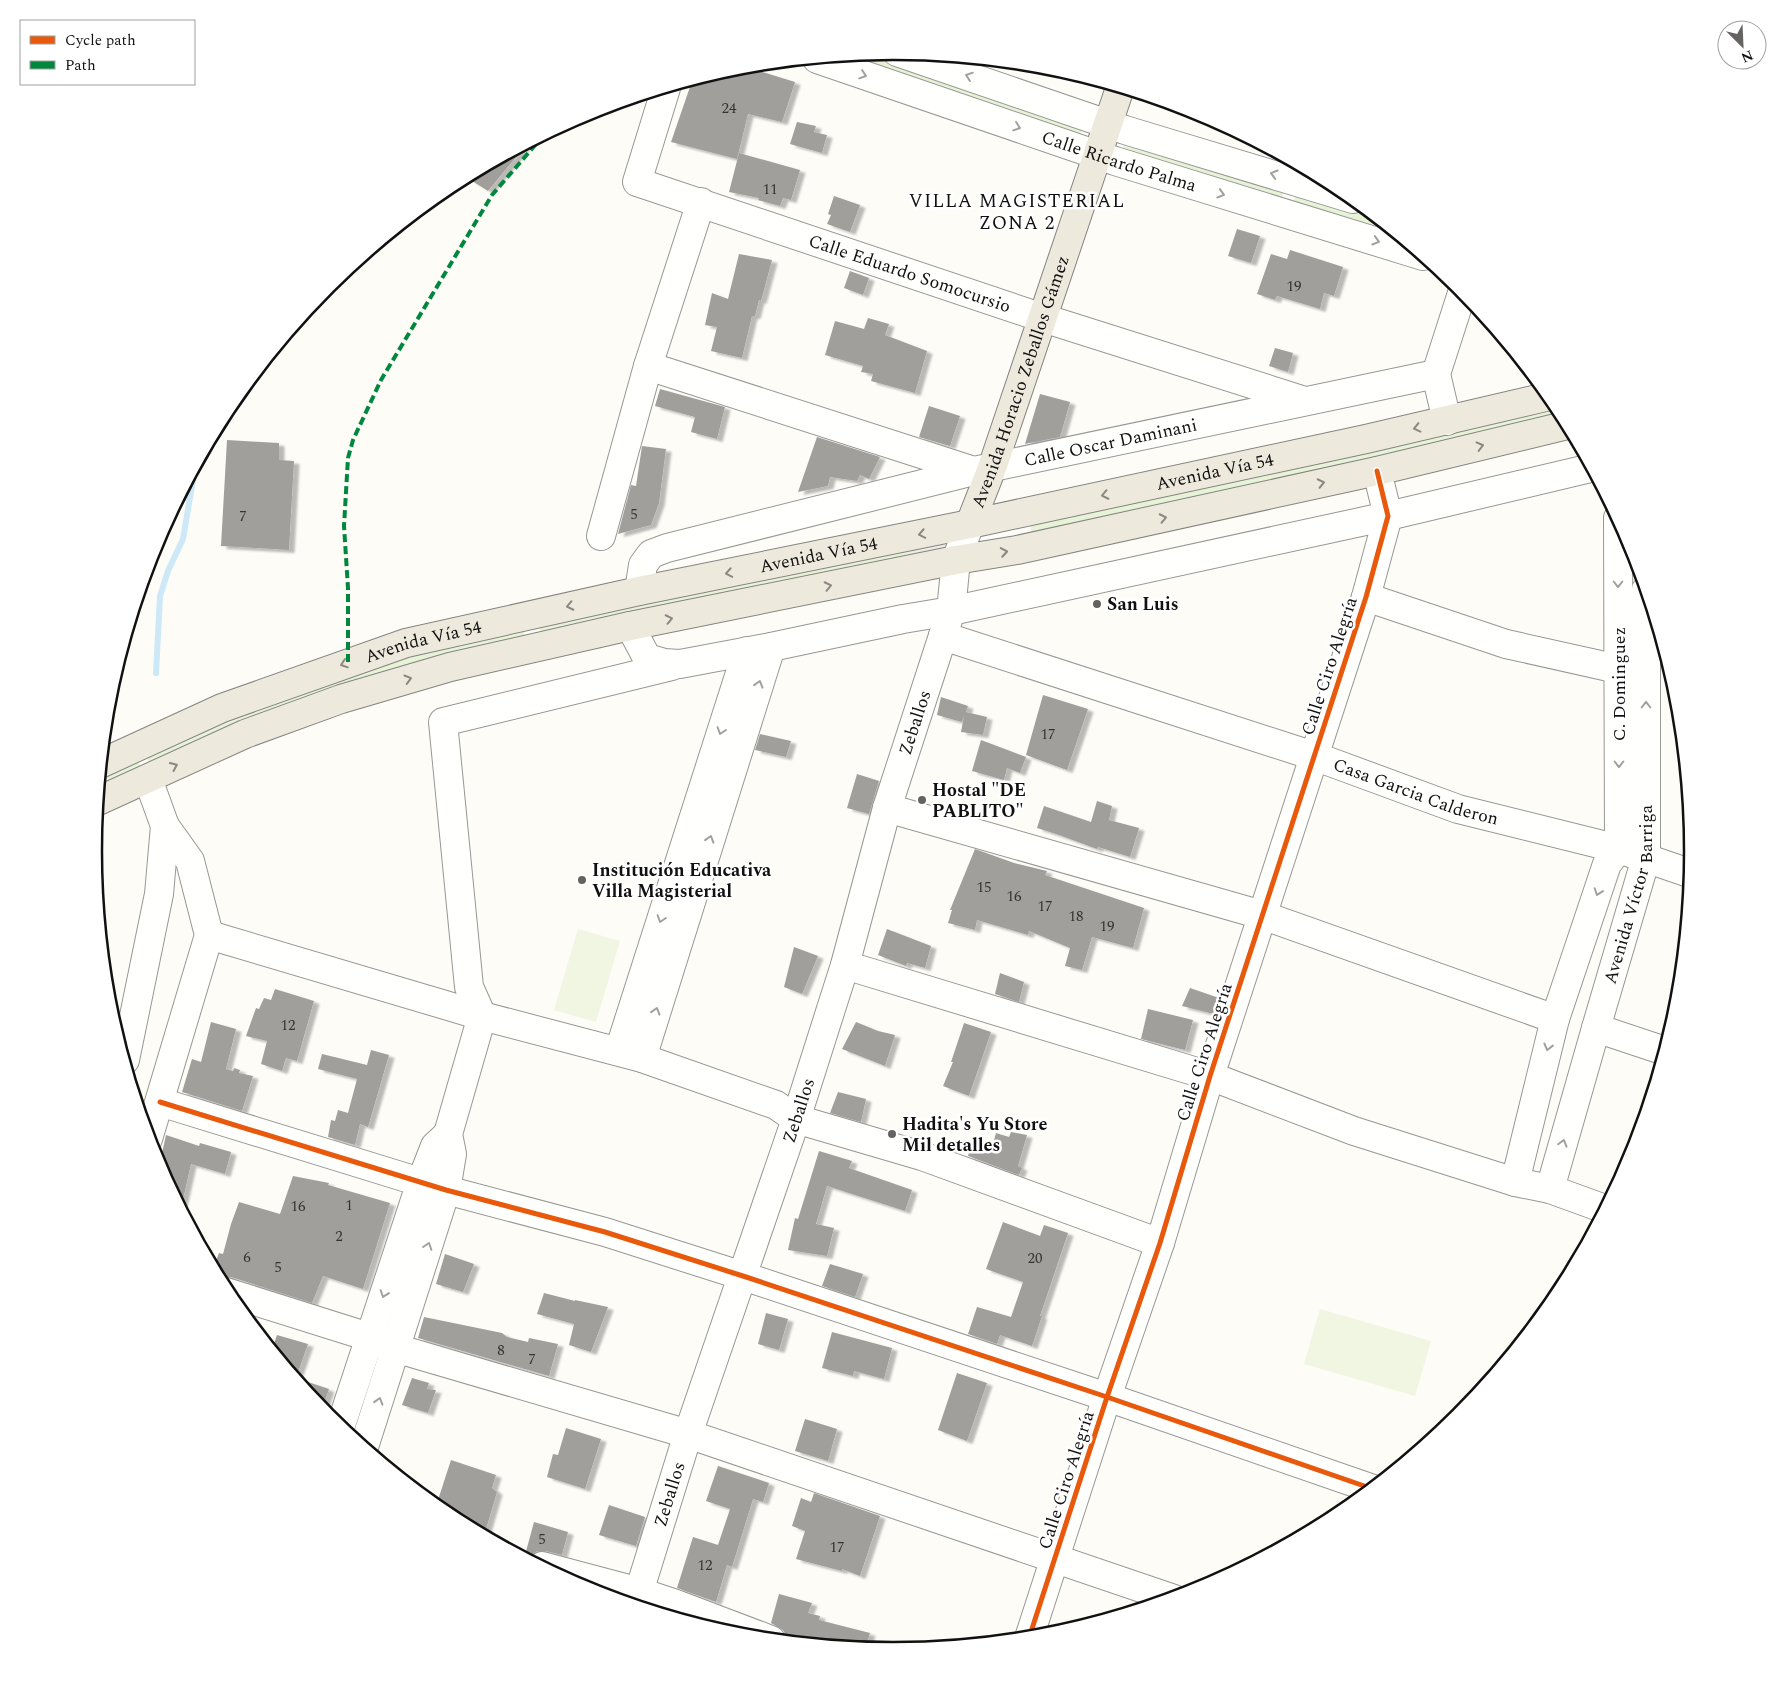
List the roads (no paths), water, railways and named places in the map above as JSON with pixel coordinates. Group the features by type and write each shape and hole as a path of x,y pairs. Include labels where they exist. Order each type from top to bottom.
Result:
{"main road":[{"name":"Avenida Horacio Zeballos Gámez","path":"970,524 983,470 1043,318 1118,93"},
{"name":"Avenida Vía 54","path":"108,760 222,708 406,643 639,591 970,524 1447,421 1542,398"},
{"name":"Avenida Vía 54","path":"104,798 245,734 341,699 450,667 630,626 956,560 1017,550 1377,471 1560,426"}],"street":[{"name":"Calle Ricardo Palma","path":"924,61 1108,124 1332,192"},
{"name":"Calle Ricardo Palma","path":"829,63 1098,155 1410,252"},
{"name":"Calle Eduardo Somocursio","path":"664,95 637,182 1043,318 1306,402"},
{"path":"601,536 648,366 700,202"},
{"path":"1447,421 1436,374 1460,299"},
{"name":"Calle Oscar Daminani","path":"648,366 983,470 1436,374"},
{"path":"343,1419 369,1337 434,1186 452,1154 448,1134 482,1016 469,988 443,722 680,664 903,619 947,624 1586,469"},
{"path":"639,591 643,565 651,554 667,548 983,470"},
{"name":"Calle Ciro Alegría","path":"1031,1631 1107,1396 1160,1243 1210,1076 1366,597 1388,516 1377,471"},
{"name":"Avenida Horacio Zeballos Gámez","path":"947,624 956,560 970,524"},
{"name":"C. Dominguez","path":"1618,534 1620,849"},
{"path":"1366,597 1506,644 1618,669"},
{"name":"Avenida Víctor Barriga","path":"1550,1190 1646,858 1646,607"},
{"name":"Casa Garcia Calderon","path":"947,624 1458,809 1620,849 1684,871"},
{"name":"Zeballos","path":"638,1599 688,1434 796,1119 845,965 887,808 947,624"},
{"path":"630,626 647,658 664,663 680,664"},
{"path":"630,1054 758,649"},
{"path":"109,746 132,749"},
{"path":"148,779 165,826 190,861 209,935 152,1127"},
{"path":"887,808 1262,916 1555,1019"},
{"path":"127,1047 158,894 165,826"},
{"name":"Avenida Víctor Barriga","path":"1515,1182 1555,1019 1607,864 1620,849"},
{"path":"209,935 482,1016 630,1054 776,1105 796,1119 922,1156 1160,1243"},
{"path":"845,965 1210,1076 1354,1131 1600,1207"},
{"path":"1596,1028 1660,1049"},
{"path":"160,1102 434,1186 605,1232 1107,1396 1365,1486"},
{"path":"366,1441 395,1348 434,1186"},
{"path":"239,1296 369,1337 395,1348 688,1434 1163,1595"},
{"path":"590,1582 638,1599 676,1604 740,1628"}],"waterway":[{"path":"156,673 160,596 168,571 183,539 192,486"}],"place":[{"name":"San Luis","path":"1097,604"},
{"name":"Hostal \"DE PABLITO\"","path":"922,800"},
{"name":"Institución Educativa Villa Magisterial","path":"582,880"},
{"name":"Hadita's Yu Store Mil detalles","path":"892,1134"}],"district":[{"name":"VILLA MAGISTERIAL ZONA 2","path":"1017,211"}]}
